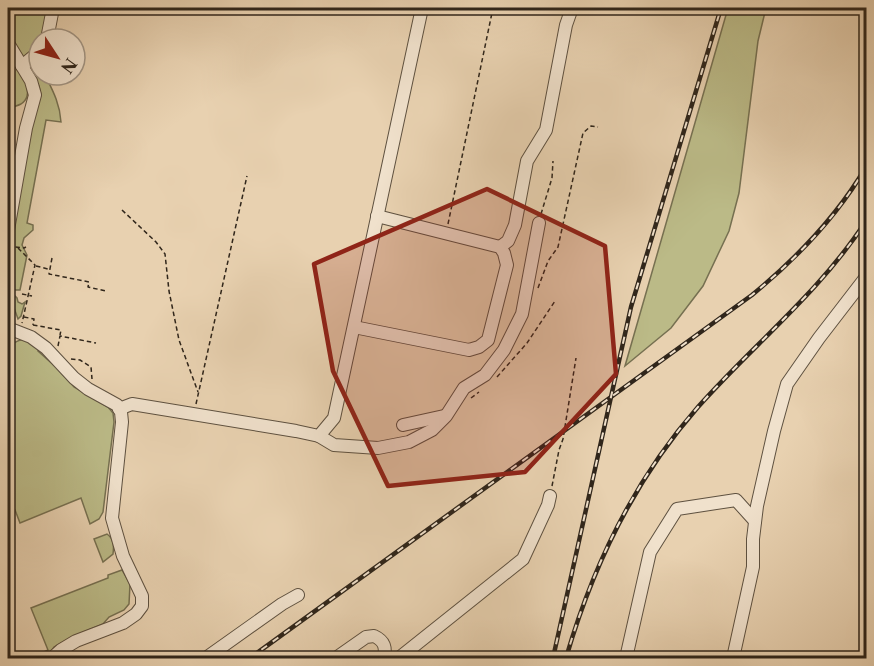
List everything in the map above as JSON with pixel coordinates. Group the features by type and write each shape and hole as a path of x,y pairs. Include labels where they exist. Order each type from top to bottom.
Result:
{"lane":[{"path":"49,27 53,8"},
{"path":"319,436 334,418 422,8"},
{"path":"500,247 508,240 515,225 527,160 546,130 566,25 572,8"},
{"path":"8,43 31,81 35,95 26,128 8,230"},
{"path":"22,66 27,62"},
{"path":"354,327 469,350 479,347 488,340 507,265 500,247 378,216"},
{"path":"119,409 132,404 194,413 319,436 334,446 378,448 410,442 432,430 446,416 464,388 485,375 504,350 522,314 539,224"},
{"path":"733,658 753,567 755,521 774,431 787,384 819,338 867,277"},
{"path":"8,328 31,338 46,348 74,378 88,389 107,398 119,409 122,422 112,518 123,556 142,596 142,606 136,614 123,622 76,641 52,658"},
{"path":"403,425 446,416"},
{"path":"417,422 420,436"},
{"path":"399,658 523,559 550,496"},
{"path":"626,658 650,552 677,508 736,500 755,521"},
{"path":"206,658 282,603 298,595"},
{"path":"336,658 366,637 374,636 384,643 386,649 384,658"}],"path":[{"path":"446,233 493,8"},
{"path":"538,288 548,261 558,247 583,133 591,126 598,127"},
{"path":"539,224 552,178 553,161"},
{"path":"194,413 247,176"},
{"path":"122,210 156,242 165,254 169,291 179,340 199,392"},
{"path":"8,246 26,247"},
{"path":"18,248 35,265 50,269"},
{"path":"52,258 49,274 89,282 88,287 106,291"},
{"path":"35,265 24,319 34,320 33,326 61,330 57,347 52,354"},
{"path":"22,294 32,296"},
{"path":"60,336 96,343"},
{"path":"550,496 563,439 576,358"}],"highlighted area":[{"path":"487,189 605,246 616,374 525,472 388,486 333,371 314,264"}],"shaded area":[{"path":"8,8 50,8 46,27 27,27 27,57 24,59 8,33"},
{"path":"728,8 766,8 758,41 739,193 729,231 703,286 671,328 625,366"},
{"path":"8,54 24,79 28,93 21,104 8,109"},
{"path":"39,87 51,87 58,103 61,122 46,120 27,223 33,225 33,230 24,238 22,245 27,255 20,290 14,290 13,294 18,302 22,304 25,302 18,319 8,291 8,254 31,128 41,95"},
{"path":"25,339 39,348 38,351 74,387 108,407 113,413 114,422 103,512 99,519 90,524 81,498 20,523 15,510 8,512 8,354 14,344"},
{"path":"107,534 113,543 113,554 103,562 94,539"},
{"path":"122,570 130,584 129,604 124,610 109,617 103,624 54,647 47,658 36,658 35,656 48,650 31,608 108,578 108,575"}],"railway":[{"path":"553,658 631,307 721,8"},
{"path":"250,658 752,295 785,267 815,236 842,203 866,167"},
{"path":"566,658 603,557 618,525 654,464 698,407 828,271 866,221"}]}
